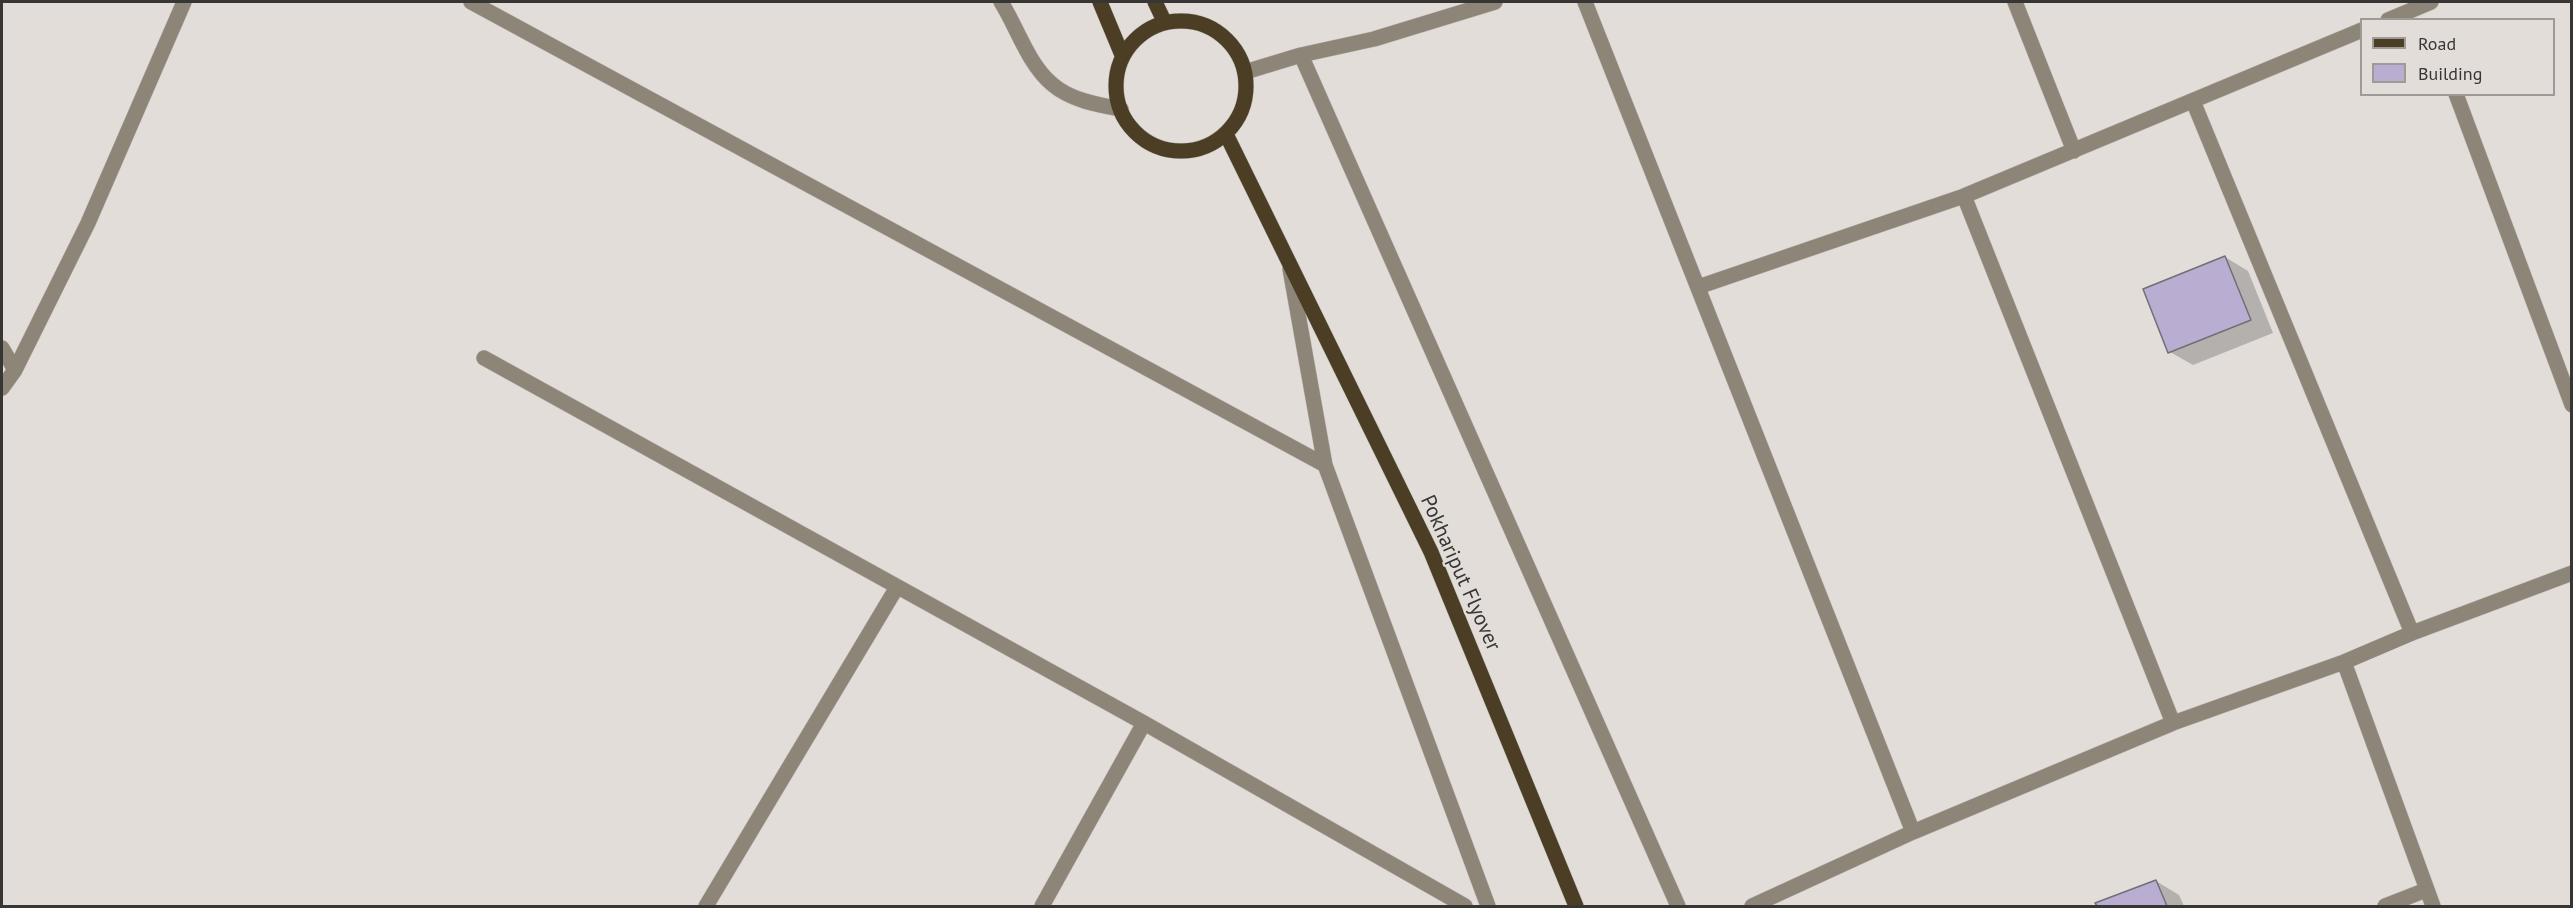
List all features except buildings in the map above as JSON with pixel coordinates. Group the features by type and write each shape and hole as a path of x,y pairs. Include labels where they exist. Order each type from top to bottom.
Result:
{"main road":[{"path":"1100,2 1122,56"},
{"path":"1155,2 1166,23"},
{"path":"1178,20 1200,23 1221,34 1237,51 1245,72 1246,94 1240,116 1226,134 1207,147 1184,151 1161,148 1141,138 1126,121 1120,109 1115,78 1122,56 1136,38 1155,25 1178,20"},
{"name":"Pokhariput Flyover","path":"1226,134 1431,552 1576,906"}],"street":[{"path":"2,388 15,370 88,223 184,2"},
{"path":"471,2 1325,465"},
{"path":"1001,2 1032,58 1052,84 1089,103 1120,109"},
{"path":"1245,72 1374,39 1495,2"},
{"path":"1585,2 1913,832"},
{"path":"2014,2 2074,151"},
{"path":"2393,18 2427,3 2428,18"},
{"path":"1698,287 1964,196 2360,30"},
{"path":"1301,56 1678,906"},
{"path":"2457,96 2571,405"},
{"path":"2193,101 2412,633"},
{"path":"1964,196 2172,723"},
{"path":"1289,264 1325,465 1488,906"},
{"path":"2,348 15,370"},
{"path":"484,358 1144,723 1465,906"},
{"path":"1752,906 1913,832 2172,723 2344,662 2412,633 2571,573"},
{"path":"706,906 897,587"},
{"path":"2344,662 2433,906"},
{"path":"1042,906 1144,723"},
{"path":"2385,906 2426,890"}]}
